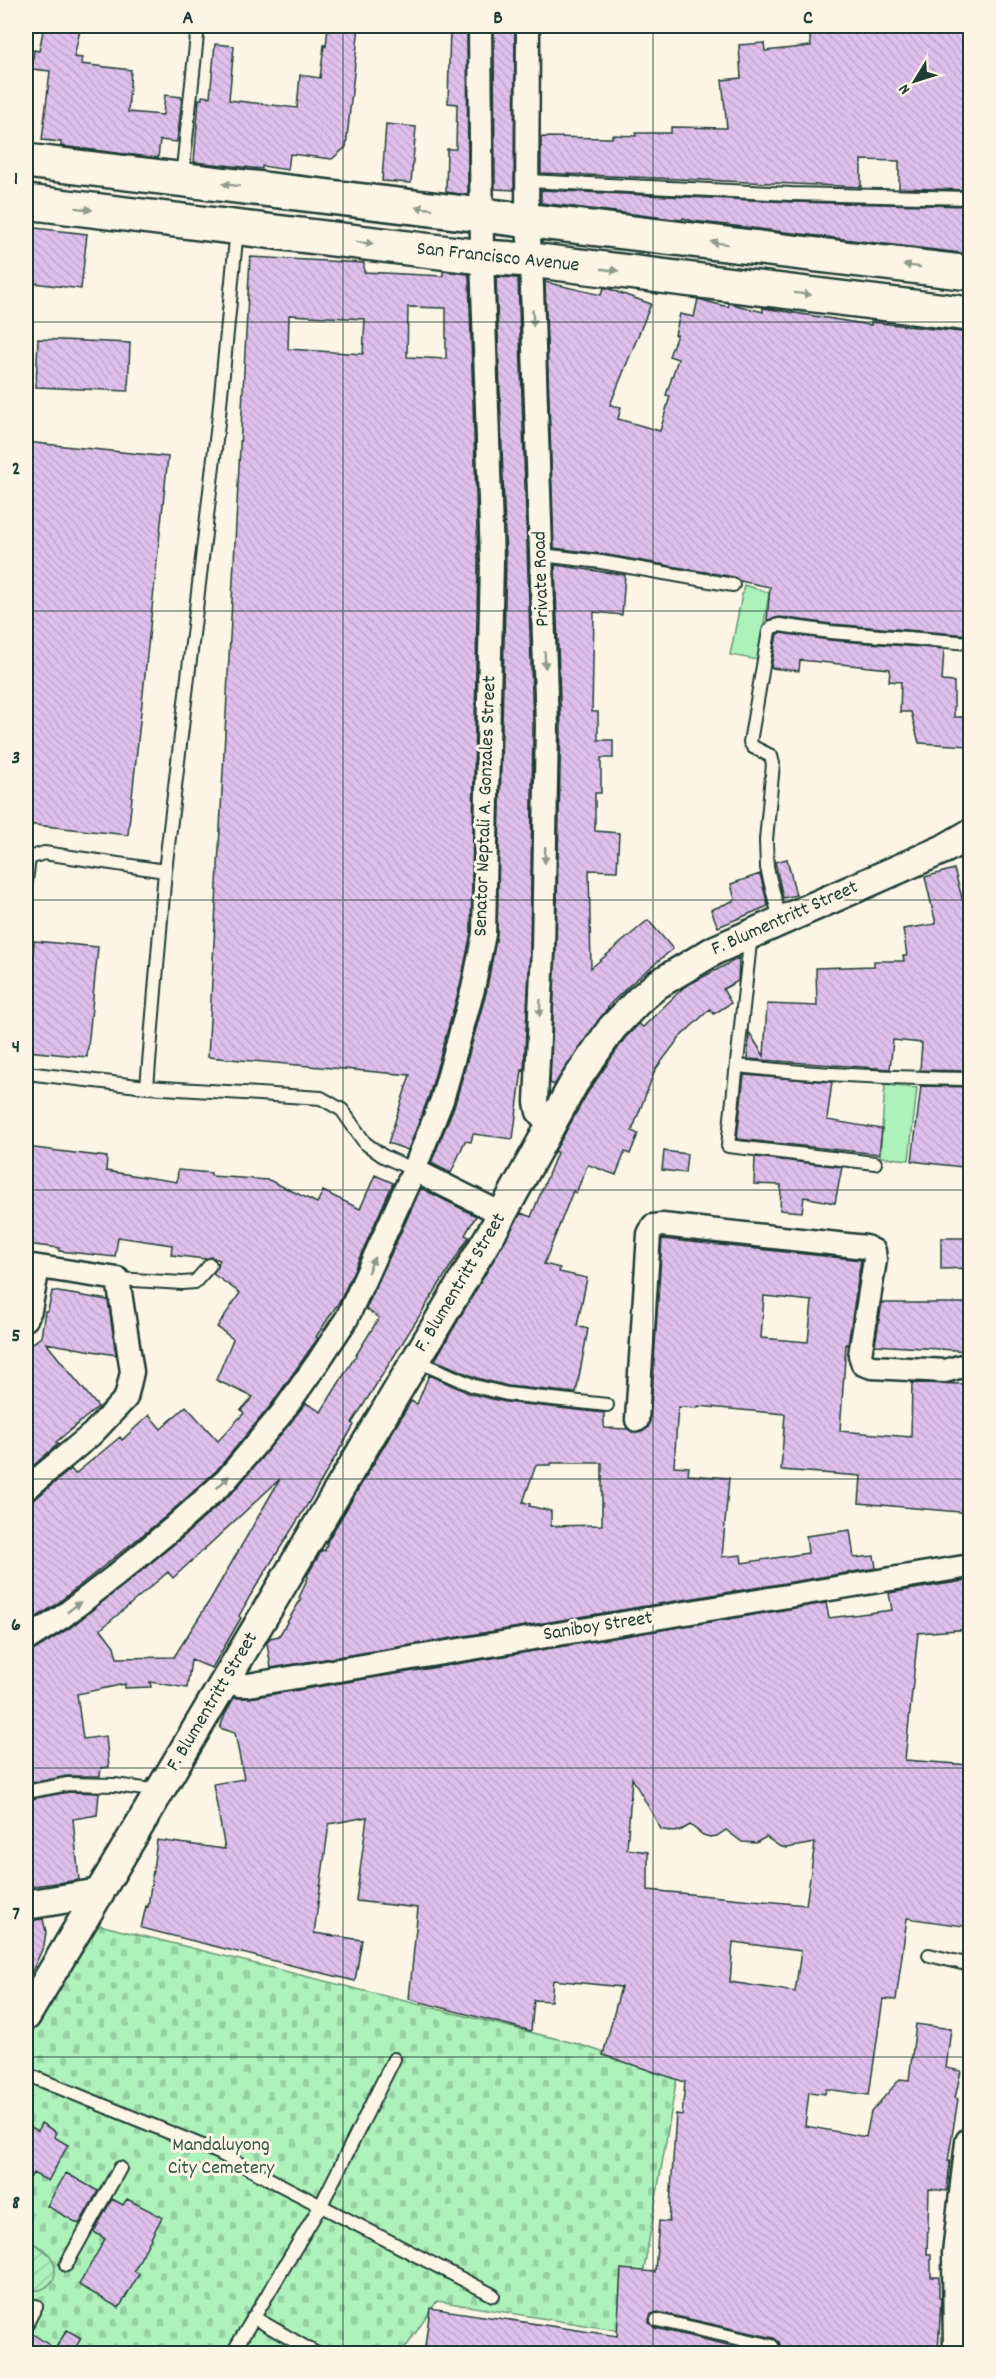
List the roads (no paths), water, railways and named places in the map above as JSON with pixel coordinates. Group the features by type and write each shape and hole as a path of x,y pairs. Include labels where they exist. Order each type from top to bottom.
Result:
{"main road":[{"name":"San Francisco Avenue","path":"26,161 970,273"},
{"name":"San Francisco Avenue","path":"26,202 482,257 531,260 970,315"}],"street":[{"name":"Senator Neptali A. Gonzales Street","path":"26,1640 62,1617 174,1527 226,1480 282,1413 347,1318 414,1170 442,1100 473,989 484,934 492,561 482,257 480,26"},
{"name":"Private Road","path":"528,26 527,219 531,260 547,725 543,950 536,1102 538,1112 550,1127"},
{"name":"F. Blumentritt Street","path":"26,2016 502,1214 574,1083 612,1028 633,1005 684,967 751,933 944,849 970,834"},
{"path":"414,1170 502,1214"},
{"path":"637,1420 648,1234 653,1226 662,1225 866,1247 874,1251 875,1260 860,1355 862,1364 872,1367 945,1371 970,1366"},
{"path":"26,1319 30,1310 32,1266 118,1279 132,1372 126,1398 92,1434 26,1489"},
{"path":"945,1371 966,1381 970,1379"},
{"name":"Saniboy Street","path":"226,1680 239,1686 248,1685 970,1566"},
{"path":"26,1905 100,1893"},
{"path":"958,2354 957,2253 970,2142"}],"lane":[{"path":"182,179 198,26"},
{"path":"528,181 791,194 970,198"},
{"path":"147,1087 165,871 219,415 237,228"},
{"path":"542,555 601,562 733,585"},
{"path":"780,920 766,858 771,756 753,747 750,742 769,631 772,627 779,625 830,632 970,643"},
{"path":"26,881 29,858 44,853 165,871"},
{"path":"751,933 728,1146 875,1163"},
{"path":"738,1066 831,1076 970,1079"},
{"path":"26,1073 147,1087 321,1098 342,1110 365,1143 383,1156 414,1170"},
{"path":"118,1279 195,1282 210,1265"},
{"path":"415,1360 474,1386 507,1394 607,1405"},
{"path":"26,1792 68,1785 115,1785 160,1791"},
{"path":"929,1955 970,1965"},
{"path":"232,2354 321,2205 394,2059"},
{"path":"26,2074 215,2151 493,2295"},
{"path":"66,2265 120,2168"},
{"path":"26,2325 36,2306"},
{"path":"253,2317 317,2354"},
{"path":"657,2320 772,2346 776,2354"}],"park label":[{"name":"Mandaluyong City Cemetery","path":"221,2158"}]}
